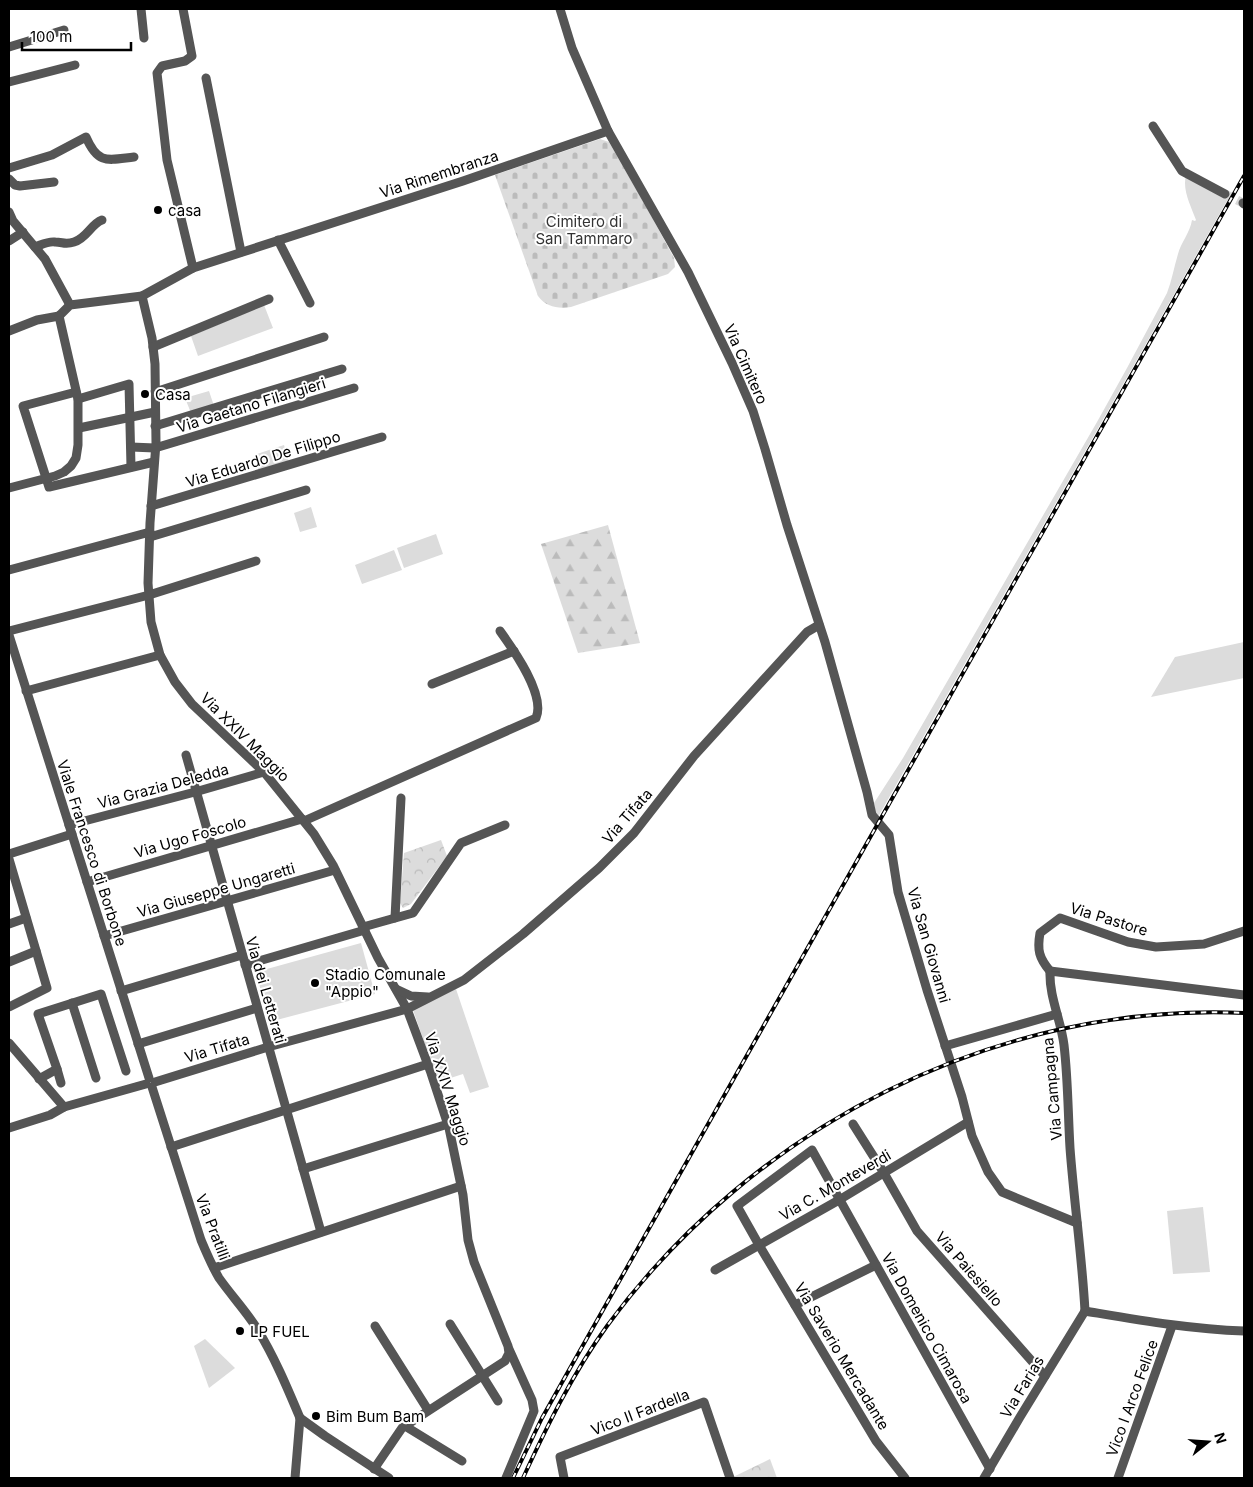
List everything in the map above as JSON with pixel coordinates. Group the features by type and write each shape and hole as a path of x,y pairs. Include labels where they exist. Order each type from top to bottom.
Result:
{"street":[{"path":"141,9 144,38"},
{"path":"183,9 192,56 185,61 162,66 157,73 166,160 193,268"},
{"name":"Via Cimitero","path":"560,9 572,48 608,131 688,272 753,411 819,625"},
{"path":"9,46 64,30"},
{"path":"9,82 75,65"},
{"path":"206,78 241,252"},
{"path":"1153,126 1182,171 1225,194"},
{"name":"Via Rimembranza","path":"142,296 193,268 608,131"},
{"path":"9,168 52,155 86,137 94,152 101,158 109,160 134,157"},
{"path":"9,178 14,185 20,186 54,182"},
{"path":"9,212 13,221 46,259 70,305"},
{"path":"35,247 51,242 63,244 74,242 82,238 96,222 102,220"},
{"path":"9,241 23,232"},
{"path":"278,240 310,303"},
{"path":"9,331 37,320 59,316 70,305 142,296"},
{"name":"Via XXIV Maggio","path":"142,296 153,348 155,448 151,506 149,595 151,622 160,655 175,682 192,704 264,772 303,820 335,870 378,958 407,1009 448,1124 462,1190 468,1240 474,1262 508,1346"},
{"path":"153,348 269,300"},
{"path":"9,488 46,479 64,472 76,458 79,428 77,395 59,316"},
{"path":"155,392 324,337"},
{"path":"155,426 342,368"},
{"path":"131,467 129,384 23,406 49,487 154,462"},
{"name":"Via Gaetano Filangieri","path":"131,447 155,448 354,388"},
{"path":"79,428 155,412"},
{"name":"Via Eduardo De Filippo","path":"151,506 382,437"},
{"path":"9,570 150,534 306,490"},
{"path":"9,631 149,595 256,561"},
{"name":"Via Tifata","path":"9,1128 50,1115 64,1107 268,1047 407,1009 464,980 523,934 599,868 634,833 694,756 806,632 819,625"},
{"name":"Via San Giovanni","path":"819,625 836,680 872,815 875,821 889,835 898,892 929,998 962,1097 972,1136 988,1172 1002,1192 1077,1222"},
{"path":"432,684 514,651 500,631"},
{"name":"Viale Francesco di Borbone","path":"9,635 150,1083"},
{"name":"Via Ugo Foscolo","path":"87,882 303,820 536,718 538,705 535,694 528,674 514,651"},
{"path":"26,691 160,655"},
{"name":"Via dei Letterati","path":"186,755 210,846 321,1232"},
{"name":"Via Grazia Deledda","path":"9,854 70,830 264,772"},
{"path":"395,918 401,798"},
{"path":"245,965 413,913 461,843 505,825"},
{"path":"9,859 12,882 26,918 47,988 9,1007"},
{"name":"Via Giuseppe Ungaretti","path":"104,936 335,870"},
{"path":"9,924 26,918"},
{"name":"Via Pastore","path":"1050,971 1042,961 1038,944 1040,933 1060,918 1128,942 1156,947 1204,944 1244,931"},
{"path":"9,962 36,951"},
{"path":"121,991 242,955"},
{"path":"1050,971 1244,996"},
{"name":"Via Campagna","path":"1050,971 1050,983 1064,1044 1070,1148 1083,1270 1085,1311"},
{"path":"396,989 411,996 431,997"},
{"path":"61,1084 38,1014 101,994 126,1071"},
{"path":"72,1003 96,1078"},
{"path":"138,1044 257,1008"},
{"path":"945,1046 1057,1014"},
{"path":"9,1043 64,1107"},
{"path":"171,1147 428,1064"},
{"path":"39,1079 57,1070"},
{"name":"Via Pratilli","path":"150,1083 201,1240 219,1277 256,1326 278,1367 300,1418"},
{"name":"Via C. Monteverdi","path":"716,1270 839,1200 968,1122"},
{"path":"303,1168 448,1124"},
{"name":"Via Paiesiello","path":"853,1124 917,1231 1045,1376"},
{"name":"Via Domenico Cimarosa","path":"759,1246 737,1206 812,1150 990,1469"},
{"path":"214,1268 321,1232 462,1190"},
{"name":"Via Saverio Mercadante","path":"759,1246 876,1441 905,1478"},
{"path":"795,1305 876,1266"},
{"path":"1085,1311 1172,1326 1244,1331"},
{"name":"Via Farias","path":"984,1478 1085,1311"},
{"path":"450,1324 498,1402"},
{"path":"375,1326 425,1412 422,1436"},
{"name":"Vico I Arco Felice","path":"1118,1478 1172,1326"},
{"path":"374,1469 402,1428 505,1361 509,1353 508,1346"},
{"path":"506,1478 534,1411 532,1400 508,1346"},
{"name":"Vico II Fardella","path":"564,1478 560,1457 704,1402 730,1478"},
{"path":"300,1418 324,1436 389,1478"},
{"path":"295,1478 300,1418"},
{"path":"405,1426 462,1461"}],"green space":[{"name":"Cimitero di San Tammaro","path":"600,139 609,142 674,258 675,267 668,274 571,307 561,308 553,306 545,303 538,296 495,175"},
{"path":"1186,175 1228,199 878,817 874,803 903,758 1097,422 1167,293 1179,250 1192,220 1196,220 1186,192"},
{"path":"264,305 273,328 198,356 191,336"},
{"path":"209,391 214,406 191,413 185,398"},
{"path":"284,445 289,462 259,471 254,455"},
{"path":"311,507 317,527 300,532 294,513"},
{"path":"608,525 640,643 578,653 541,544"},
{"path":"436,534 443,554 404,568 397,548"},
{"path":"394,550 402,570 362,584 355,565"},
{"path":"1244,642 1244,678 1151,697 1175,657"},
{"path":"441,840 447,856 411,904 403,908 400,903 404,853"},
{"name":"Stadio Comunale \"Appio\"","path":"361,943 375,994 269,1022 256,972"},
{"path":"456,989 489,1087 470,1093 463,1074 438,1082 413,1010"},
{"path":"1203,1207 1210,1272 1173,1274 1167,1211"},
{"path":"205,1339 235,1368 209,1388 194,1346"},
{"path":"770,1459 777,1478 731,1478"}],"tunnel":[{"path":"1225,194 1243,203"}],"railway":[{"path":"513,1478 542,1418 1244,176"},
{"path":"523,1478 561,1400 583,1362 607,1326 666,1255 733,1192 807,1137 887,1091 972,1055 1060,1029 1151,1015 1244,1013"}],"place":[{"name":"casa","path":"158,210"},
{"name":"Casa","path":"145,394"},
{"name":"Stadio Comunale \"Appio\"","path":"315,983"},
{"name":"LP FUEL","path":"240,1331"},
{"name":"Bim Bum Bam","path":"316,1416"}]}
